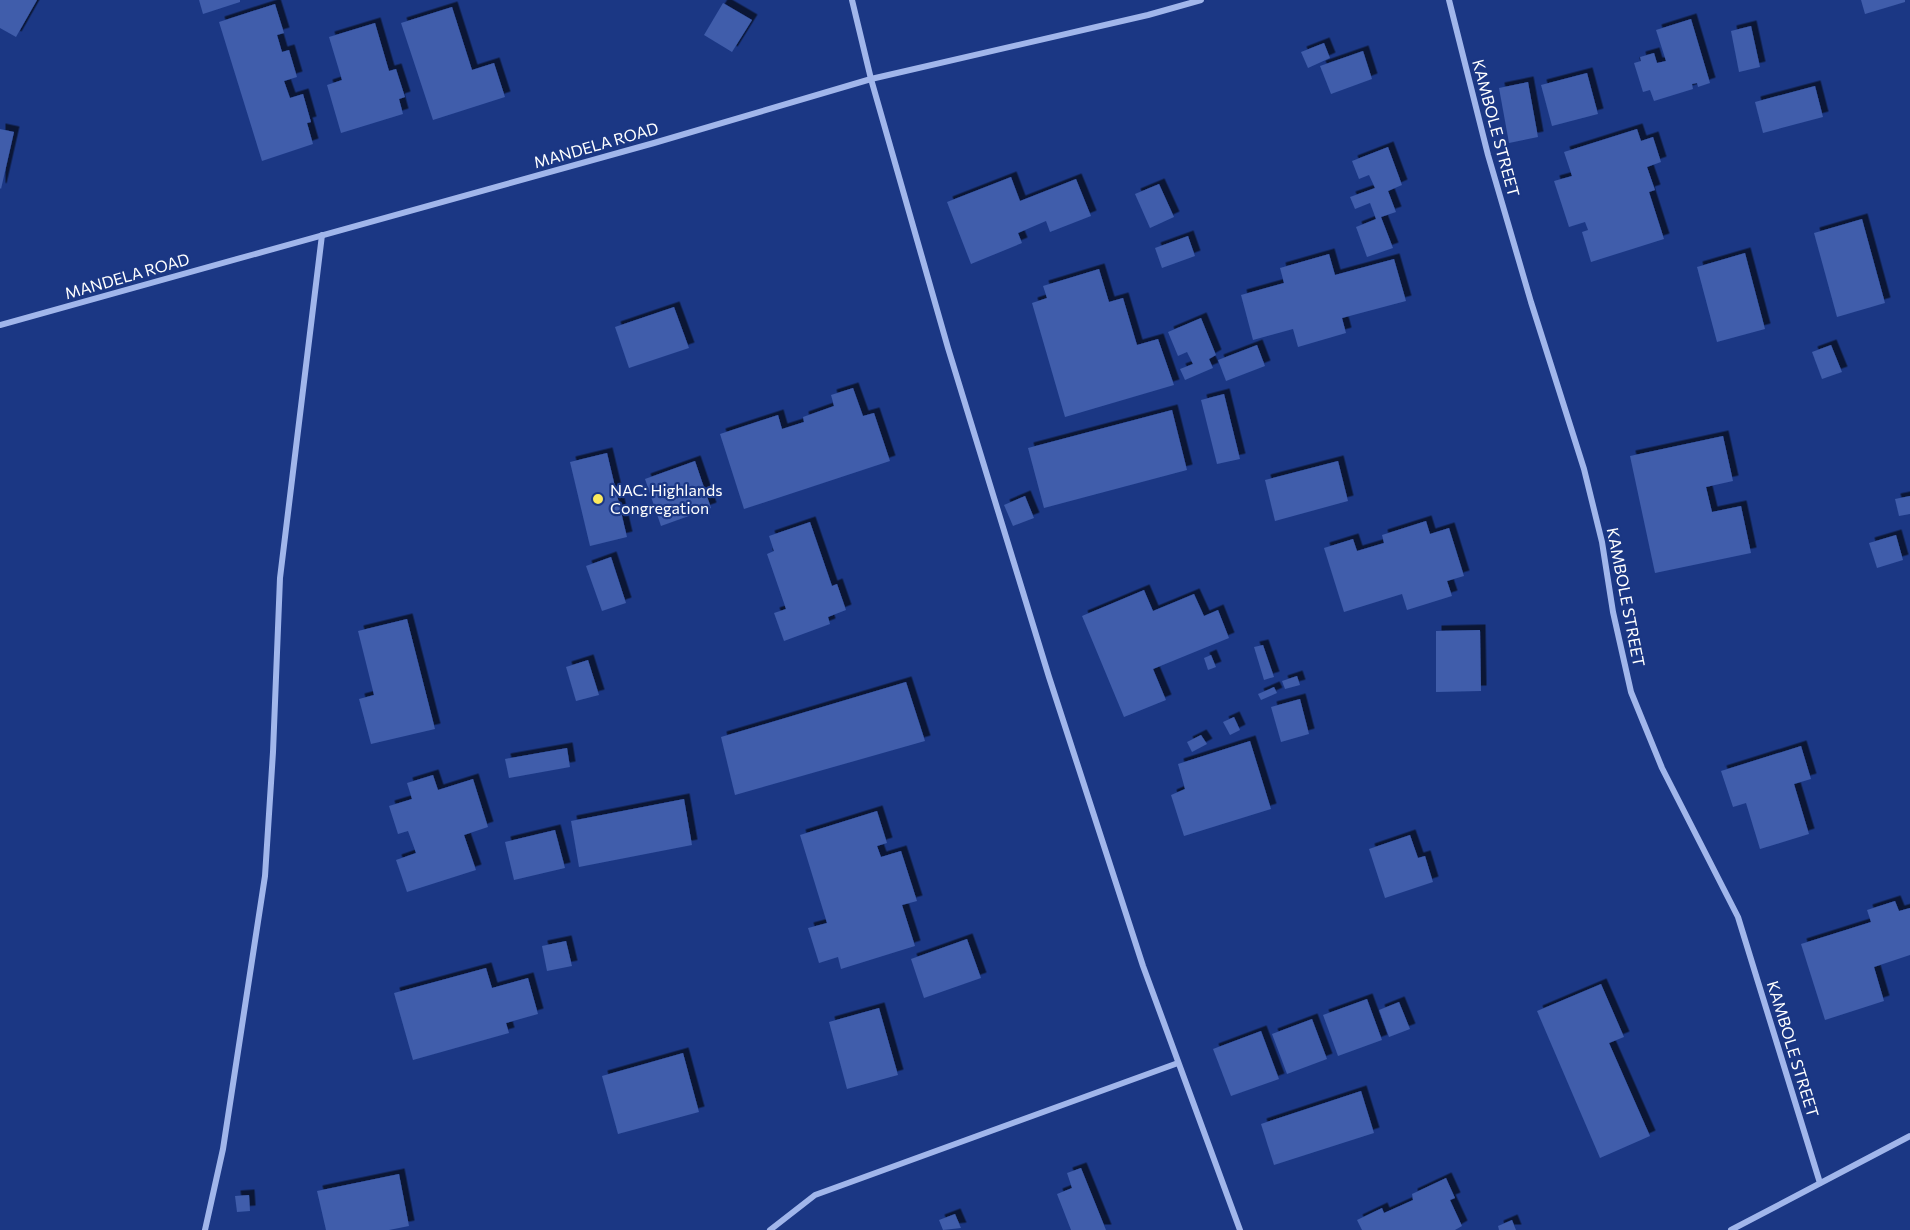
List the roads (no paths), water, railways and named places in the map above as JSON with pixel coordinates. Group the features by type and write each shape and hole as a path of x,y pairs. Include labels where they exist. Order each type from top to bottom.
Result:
{"street":[{"path":"852,0 948,348 1048,677 1143,966 1239,1230"},
{"name":"MANDELA ROAD","path":"0,325 654,143 872,79 1148,15 1201,0"},
{"name":"KAMBOLE STREET","path":"1449,0 1488,155 1531,302 1584,469 1602,542 1613,612 1631,692 1662,768 1738,917 1820,1183"},
{"path":"205,1230 223,1149 265,876 280,578 322,235"},
{"path":"770,1230 815,1195 1178,1063"},
{"path":"1731,1230 1910,1136"}],"place":[{"name":"NAC: Highlands Congregation","path":"598,499"}]}
